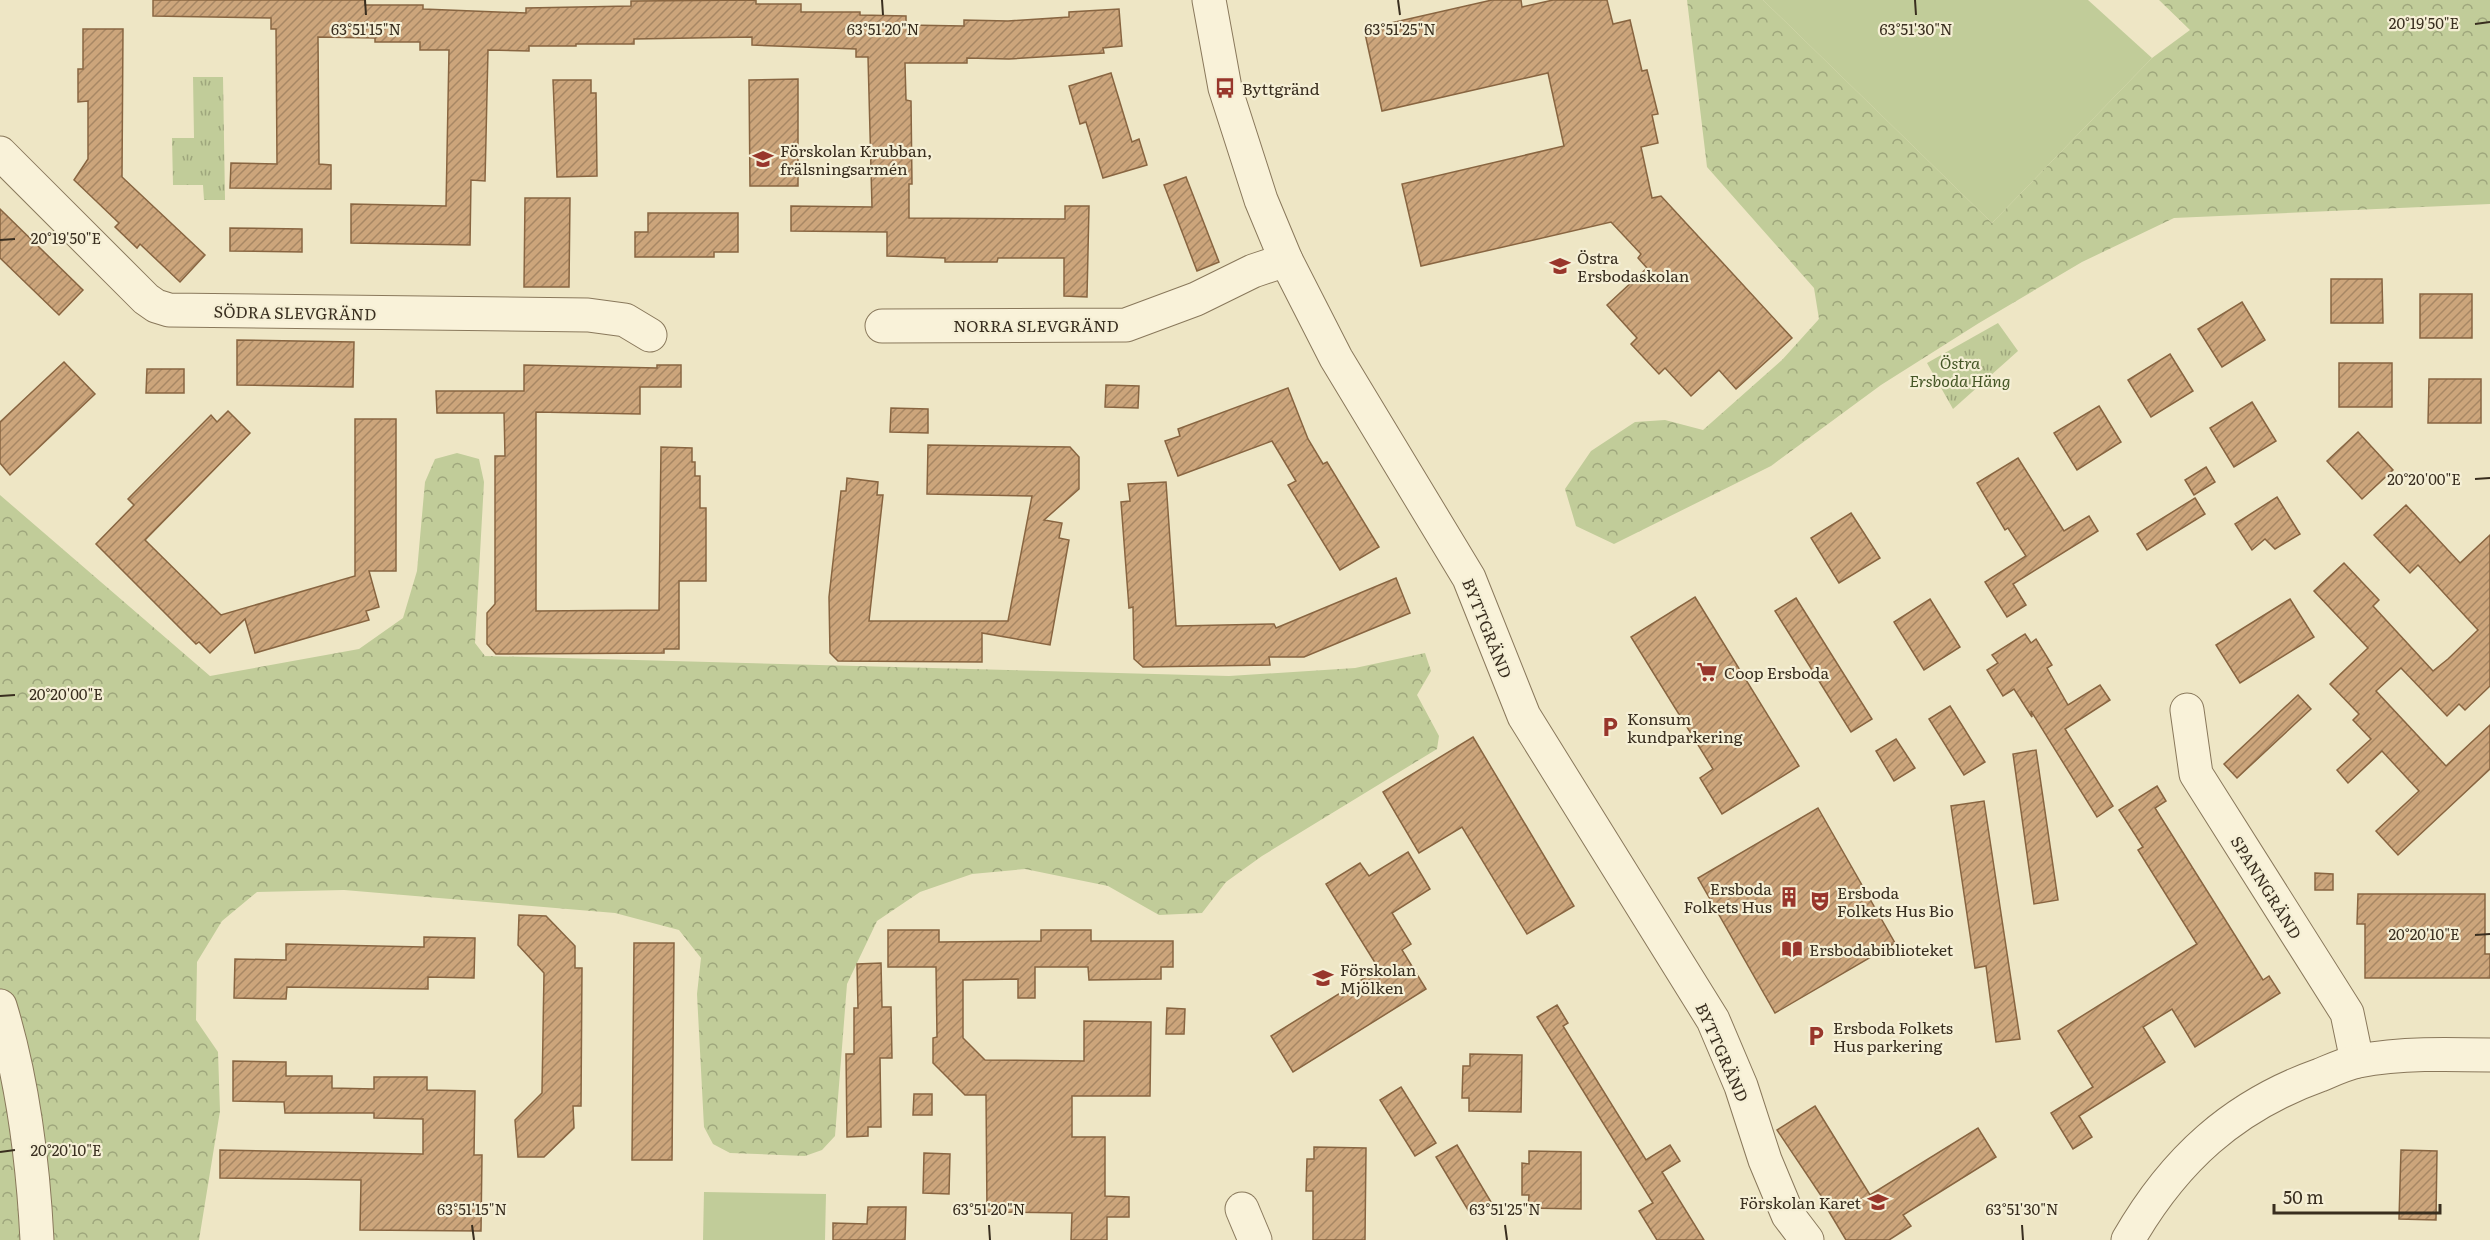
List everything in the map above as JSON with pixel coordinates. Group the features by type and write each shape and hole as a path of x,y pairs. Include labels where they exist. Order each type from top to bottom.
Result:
{"street":[{"name":"BYTTGRÄND","path":"1209,0 1225,87 1261,200 1286,260 1336,358 1469,578 1524,716 1713,1020 1741,1086 1765,1160 1788,1215 1807,1240"},
{"name":"SÖDRA SLEVGRÄND","path":"0,153 146,299 156,306 169,310 341,314 588,315 625,320 650,335"},
{"name":"NORRA SLEVGRÄND","path":"882,326 1126,325 1196,298 1253,271 1286,260"},
{"name":"SPANNGRÄND","path":"2187,710 2196,774 2347,1013 2357,1061"},
{"path":"0,1006 22,1104 35,1197 37,1240"},
{"path":"2128,1240 2165,1183 2195,1149 2239,1114 2301,1082 2357,1061 2431,1054 2490,1055"},
{"path":"1242,1209 1255,1240"}],"green space":[{"path":"1687,0 1763,0 1992,223 2152,58 2190,30 2159,0 2490,0 2490,204 2174,218 2082,262 1979,323 1881,385 1771,466 1614,544 1576,526 1565,489 1591,451 1635,422 1665,420 1703,430 1782,360 1819,319 1814,288 1707,167"},
{"path":"1763,0 2088,0 2152,58 1992,223"},
{"path":"193,77 223,77 225,200 204,200 203,185 173,185 172,138 194,138"},
{"name":"Östra Ersboda Häng","path":"1998,323 2018,351 1953,409 1927,363"},
{"path":"457,453 479,459 484,482 475,643 485,656 1229,676 1355,668 1425,653 1431,671 1417,695 1439,736 1437,749 1262,856 1226,882 1202,913 1159,915 1108,886 1025,869 972,874 920,892 877,921 847,984 835,1136 822,1150 805,1156 730,1153 713,1144 704,1127 697,994 701,958 679,930 615,913 344,890 257,892 222,921 197,962 196,1020 218,1052 220,1111 199,1240 0,1240 0,495 210,676 359,649 403,618 417,571 425,482 435,459"},
{"path":"704,1192 826,1194 825,1240 703,1240"}],"building":[{"path":"153,0 365,0 365,5 423,5 423,9 526,13 526,8 631,6 631,1 756,0 756,4 801,4 801,12 860,12 860,15 906,16 906,25 964,26 964,20 1008,21 1069,17 1069,12 1119,9 1122,46 1103,48 1104,53 1009,59 967,58 967,63 905,63 906,100 911,101 912,184 909,184 909,218 1065,219 1065,206 1089,206 1087,297 1064,296 1064,258 998,258 997,262 945,262 945,258 887,256 887,232 791,231 791,206 872,207 868,57 856,57 856,49 752,45 752,37 634,39 634,44 529,46 529,51 488,50 485,181 471,180 470,245 351,243 351,204 446,206 449,50 420,50 420,42 375,42 375,38 318,37 319,164 331,165 331,189 230,188 231,163 277,164 276,29 271,29 271,18 153,16"},
{"path":"1492,0 1521,0 1522,7 1553,0 1607,0 1613,24 1630,20 1642,71 1647,70 1658,114 1652,115 1658,143 1641,147 1652,198 1661,196 1792,338 1736,389 1719,370 1691,396 1665,368 1659,374 1631,344 1637,338 1607,305 1647,268 1638,258 1641,254 1611,222 1421,266 1402,184 1564,146 1548,73 1382,111 1364,29"},
{"path":"83,29 123,29 122,177 205,255 180,282 140,244 137,248 115,227 119,223 74,180 88,159 88,101 78,102 78,69 83,69"},
{"path":"1111,73 1132,142 1139,139 1147,165 1103,178 1086,122 1080,124 1069,86"},
{"path":"798,79 798,186 750,186 749,80"},
{"path":"553,80 591,80 591,93 596,93 597,176 557,177"},
{"path":"1186,177 1219,262 1197,271 1164,185"},
{"path":"525,198 570,198 569,287 524,287"},
{"path":"0,209 83,290 59,315 0,258"},
{"path":"648,213 738,213 738,252 714,252 714,257 635,257 635,232 648,232"},
{"path":"230,228 302,229 302,252 230,251"},
{"path":"2331,279 2382,279 2383,323 2331,323"},
{"path":"2420,294 2472,294 2472,338 2420,338"},
{"path":"2242,302 2265,340 2222,367 2198,329"},
{"path":"237,340 354,342 353,387 237,385"},
{"path":"2170,354 2193,391 2151,417 2128,380"},
{"path":"64,362 95,394 10,475 0,463 0,422"},
{"path":"2339,363 2392,363 2392,407 2339,407"},
{"path":"524,365 657,368 657,365 681,365 681,387 640,387 640,414 536,412 536,611 659,610 661,447 692,448 695,476 700,476 700,508 706,508 706,581 679,581 679,649 664,649 664,653 496,654 487,644 487,613 495,604 495,456 505,456 504,413 437,413 436,391 524,391"},
{"path":"147,369 184,369 184,393 146,393"},
{"path":"2429,379 2481,379 2481,423 2428,423"},
{"path":"1106,385 1139,386 1138,408 1105,407"},
{"path":"1288,388 1308,439 1323,464 1327,462 1379,547 1340,570 1288,485 1296,481 1272,441 1178,476 1165,441 1180,436 1178,429"},
{"path":"2252,402 2276,441 2234,467 2210,428"},
{"path":"2099,406 2121,442 2077,470 2054,433"},
{"path":"891,408 928,409 928,433 890,432"},
{"path":"228,411 250,433 145,540 221,615 355,576 355,419 396,419 396,571 369,571 379,607 366,611 369,620 255,653 245,619 210,653 199,642 196,644 96,544 134,505 128,499 211,415 217,422"},
{"path":"2358,432 2393,470 2362,499 2327,461"},
{"path":"928,445 1070,447 1079,457 1079,489 1044,520 1062,523 1059,538 1069,540 1050,645 982,633 982,662 838,661 830,653 829,597 841,491 846,491 847,478 878,482 877,495 883,495 869,621 1008,621 1032,496 927,494"},
{"path":"2018,458 2064,531 2089,516 2098,531 2013,584 2026,605 2007,617 1985,582 2026,556 2008,528 2005,530 1977,483"},
{"path":"2206,467 2215,482 2194,495 2185,480"},
{"path":"1166,482 1176,626 1274,624 1276,628 1396,578 1410,613 1304,657 1269,657 1270,665 1143,667 1134,659 1133,607 1129,608 1121,502 1130,501 1128,484"},
{"path":"2277,497 2300,534 2275,549 2265,539 2252,550 2235,524"},
{"path":"2195,498 2205,514 2147,550 2137,534"},
{"path":"2406,505 2460,563 2490,535 2490,686 2465,710 2459,704 2447,716 2401,668 2376,691 2446,766 2490,725 2490,769 2398,855 2376,831 2419,791 2382,751 2348,783 2337,770 2371,739 2353,720 2359,714 2330,684 2368,648 2314,591 2344,563 2379,600 2373,606 2433,671 2448,659 2478,630 2418,565 2410,573 2374,535"},
{"path":"1851,513 1880,558 1839,583 1811,538"},
{"path":"1695,597 1799,766 1722,814 1700,778 1713,769 1631,637"},
{"path":"1796,598 1872,719 1851,732 1775,611"},
{"path":"1930,599 1960,647 1924,670 1894,622"},
{"path":"2290,599 2314,637 2240,683 2216,645"},
{"path":"2025,634 2031,643 2036,639 2052,665 2047,668 2068,705 2100,685 2110,700 2065,729 2113,806 2097,817 2031,711 2032,717 2014,689 2003,696 1987,670 1998,663 1992,655"},
{"path":"2298,695 2311,709 2237,778 2224,764"},
{"path":"1950,706 1985,762 1964,775 1929,719"},
{"path":"1473,737 1574,906 1527,934 1462,827 1419,853 1383,792"},
{"path":"1896,739 1915,768 1894,781 1876,751"},
{"path":"2036,750 2058,900 2034,904 2013,754"},
{"path":"2157,786 2166,801 2155,808 2263,980 2269,976 2280,993 2195,1047 2172,1009 2143,1027 2165,1062 2079,1116 2092,1137 2073,1149 2051,1113 2093,1087 2058,1031 2197,944 2138,850 2143,847 2119,810"},
{"path":"1984,801 2020,1039 1996,1042 1986,966 1975,968 1951,806"},
{"name":"Ersboda Folkets Hus","path":"1818,808 1895,943 1775,1013 1698,878"},
{"path":"1408,852 1430,889 1392,913 1411,944 1402,950 1426,989 1293,1072 1271,1036 1379,969 1326,884 1360,863 1369,876"},
{"path":"2315,873 2333,874 2333,890 2315,890"},
{"path":"2358,894 2485,894 2485,954 2490,954 2490,978 2365,978 2365,924 2357,924"},
{"path":"519,915 546,916 575,946 575,968 582,968 581,1106 573,1106 574,1128 544,1157 518,1157 515,1120 542,1093 544,973 518,945"},
{"path":"888,930 939,930 939,942 1041,941 1041,930 1091,930 1091,941 1173,941 1173,967 1161,967 1161,979 1089,980 1088,967 1035,967 1035,998 1018,998 1018,979 963,980 963,1038 985,1060 1084,1061 1084,1021 1151,1022 1150,1096 1072,1096 1072,1137 1105,1137 1105,1196 1129,1197 1129,1217 1107,1217 1107,1240 1071,1240 1072,1213 987,1212 986,1095 965,1095 933,1063 933,1038 937,1037 936,967 888,967"},
{"path":"424,937 475,938 474,978 428,977 428,989 287,987 286,999 234,998 235,959 286,960 286,944 424,947"},
{"path":"634,943 674,943 672,1160 632,1160"},
{"path":"881,963 882,1007 891,1007 892,1058 880,1058 881,1127 868,1127 868,1136 847,1137 846,1054 854,1054 854,1008 858,1008 857,964"},
{"path":"1557,1005 1568,1023 1563,1026 1646,1160 1670,1145 1680,1161 1662,1172 1704,1240 1657,1240 1639,1211 1653,1203 1537,1017"},
{"path":"1167,1008 1185,1009 1184,1034 1166,1034"},
{"path":"1470,1054 1522,1055 1521,1112 1469,1111 1469,1098 1462,1098 1463,1066 1470,1066"},
{"path":"233,1061 286,1062 286,1076 332,1076 332,1088 374,1089 374,1077 427,1077 427,1090 475,1091 474,1155 482,1155 481,1231 360,1230 361,1180 220,1178 220,1150 423,1154 423,1119 374,1118 374,1113 285,1113 284,1102 233,1101"},
{"path":"1401,1087 1436,1143 1415,1156 1380,1100"},
{"path":"914,1094 932,1094 932,1115 913,1115"},
{"path":"1815,1106 1870,1195 1978,1128 1996,1157 1903,1215 1911,1226 1889,1240 1846,1240 1828,1210 1830,1209 1777,1130"},
{"path":"1457,1145 1491,1202 1471,1215 1436,1157"},
{"path":"1314,1147 1366,1148 1365,1240 1313,1240 1313,1191 1306,1191 1307,1159 1314,1159"},
{"path":"2401,1150 2437,1151 2436,1220 2399,1219"},
{"path":"1529,1151 1581,1152 1581,1209 1528,1208 1529,1195 1522,1195 1522,1163 1529,1164"},
{"path":"924,1153 950,1154 949,1194 923,1193"},
{"path":"868,1207 906,1207 905,1240 833,1240 833,1223 867,1224"}],"place":[{"name":"Byttgränd","path":"1225,88"},
{"name":"Förskolan Krubban, frälsningsarmén","path":"763,159"},
{"name":"Östra Ersbodaskolan","path":"1560,266"},
{"name":"Coop Ersboda","path":"1707,672"},
{"name":"Konsum kundparkering","path":"1610,727"},
{"name":"Ersboda Folkets Hus","path":"1789,897"},
{"name":"Ersboda Folkets Hus Bio","path":"1820,901"},
{"name":"Ersbodabiblioteket","path":"1792,949"},
{"name":"Förskolan Mjölken","path":"1323,978"},
{"name":"Ersboda Folkets Hus parkering","path":"1816,1036"},
{"name":"Förskolan Karet","path":"1878,1202"}]}
